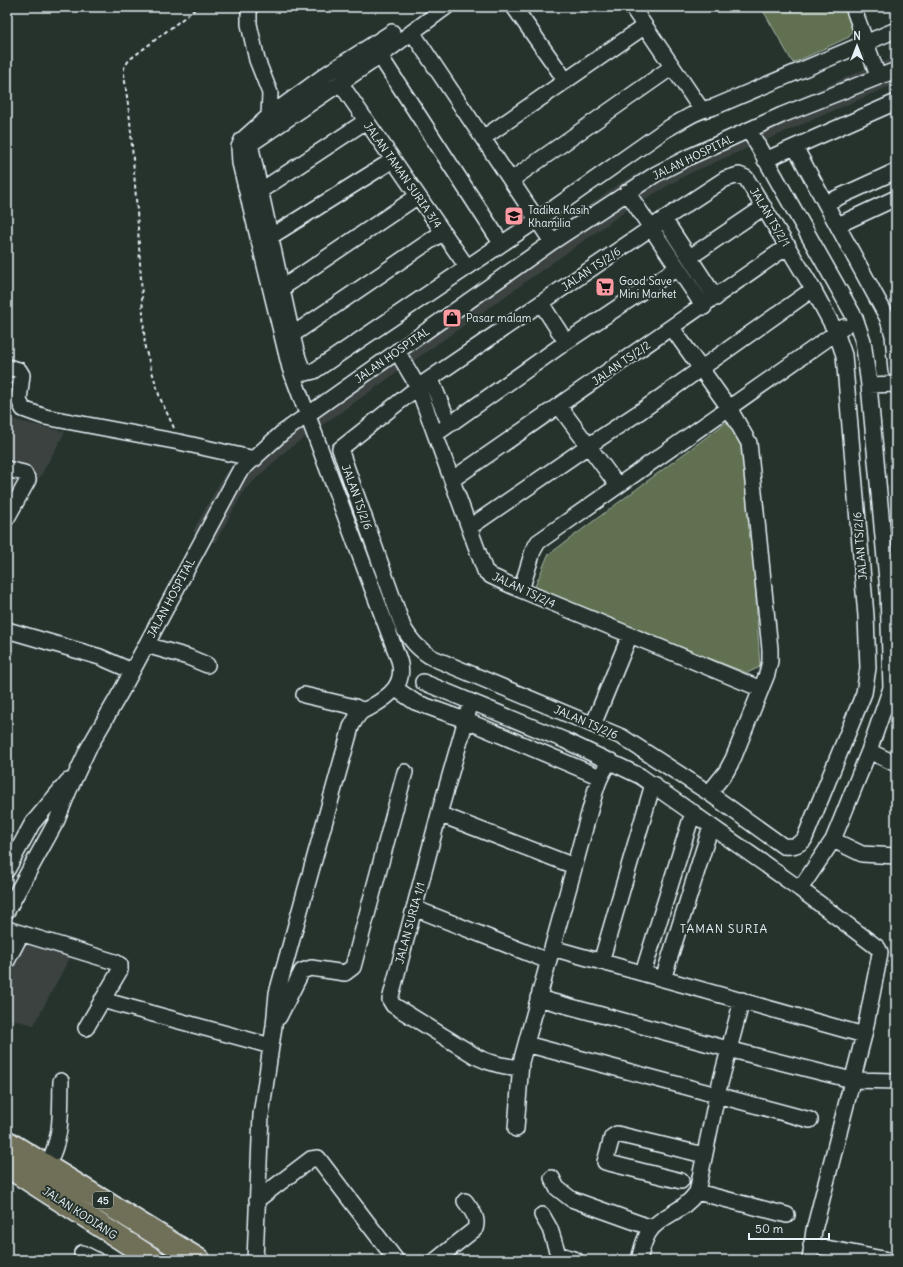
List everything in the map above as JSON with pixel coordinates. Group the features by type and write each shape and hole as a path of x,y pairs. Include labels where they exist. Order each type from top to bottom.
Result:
{"highway":[{"name":"JALAN KODIANG","path":"7,1142 198,1260"},
{"name":"JALAN KODIANG","path":"7,1166 148,1258"},
{"path":"7,1175 60,1200"}],"street":[{"path":"249,7 249,24 257,60 270,93 269,116"},
{"path":"446,7 380,56 252,143 251,148 292,335 304,371 309,373 537,220 665,130 701,109 714,107 896,30"},
{"path":"514,7 566,81"},
{"path":"632,7 701,109"},
{"path":"853,7 878,76"},
{"path":"483,138 645,26"},
{"path":"255,1260 261,1115 274,1026 277,993 351,727 363,710 371,707 396,688 401,678 400,660 285,352 240,162 239,147 242,140 269,116 328,73 392,32"},
{"path":"412,32 552,242"},
{"path":"380,56 501,243"},
{"path":"511,180 672,67"},
{"name":"JALAN HOSPITAL","path":"7,911 57,820 77,772 239,472 255,459 282,432 552,242 627,192 674,164 749,130 878,76 896,70"},
{"name":"JALAN TAMAN SURIA 3/4","path":"342,82 342,86 467,267"},
{"path":"765,160 896,102"},
{"path":"260,191 366,121"},
{"path":"749,130 855,318 863,341 869,385 888,591 892,681 891,688 869,751 833,840 800,889"},
{"path":"795,147 887,317 893,335 896,370"},
{"path":"270,237 393,160"},
{"path":"826,203 896,172"},
{"name":"JALAN TS/2/1","path":"650,228 733,176 739,175 746,178 788,246 836,332"},
{"path":"627,192 704,307"},
{"path":"282,288 418,196"},
{"path":"838,225 896,198"},
{"path":"690,257 764,207"},
{"path":"664,219 716,298"},
{"name":"JALAN TS/2/6","path":"650,228 425,383 340,449 408,636 421,651 433,658 593,724 634,744 709,793 783,846 798,846 804,840 864,694 868,668 866,616 844,355 836,332"},
{"path":"292,335 443,232"},
{"name":"JALAN TS/2/2","path":"453,480 704,307 788,246"},
{"path":"436,434 566,342 677,268"},
{"path":"470,527 641,411 700,367 813,289"},
{"path":"541,303 566,342"},
{"path":"521,590 533,551 538,542 855,318"},
{"path":"672,328 729,408 747,438 751,450 770,649 769,668 733,759 726,772 709,793"},
{"name":"JALAN TS/2/4","path":"397,351 425,383 436,434 486,570 491,576 521,590 761,689"},
{"path":"7,367 19,370 22,375 19,400 23,409 45,417 180,442 255,459"},
{"path":"425,383 449,424"},
{"path":"869,385 896,384"},
{"path":"559,406 618,486"},
{"path":"7,469 24,473 28,480 7,518"},
{"path":"7,630 100,657 132,671"},
{"path":"593,724 630,635"},
{"path":"146,645 188,657 207,665"},
{"path":"423,682 611,761 653,784 800,889 878,948 880,952 879,959 864,1035 811,1244 810,1260"},
{"path":"396,688 415,702 465,720 600,777"},
{"path":"304,695 363,710"},
{"name":"JALAN SURIA 1/1","path":"471,702 439,814 390,1000 393,1005 477,1057 502,1066 520,1068"},
{"path":"869,751 895,762"},
{"path":"516,1129 520,1068 526,1044 574,866 600,777 604,768 611,761"},
{"name":"JALAN HOSPITAL","path":"7,870 32,824 77,772"},
{"path":"274,1026 302,971 311,968 345,973 353,966 406,772"},
{"path":"601,962 653,784"},
{"path":"643,973 693,812"},
{"path":"439,814 574,866"},
{"path":"663,979 711,826"},
{"path":"833,840 862,854 896,856"},
{"path":"414,908 550,955 601,962 864,1035"},
{"path":"7,929 115,962 120,965 120,970 86,1028"},
{"path":"7,961 21,934"},
{"path":"538,998 728,1049 852,1080 896,1080"},
{"path":"102,1000 271,1046"},
{"path":"639,1260 646,1236 652,1228 689,1203 697,1192 717,1095 742,1000"},
{"path":"526,1044 810,1120"},
{"path":"47,1166 55,1151 60,1135 61,1081"},
{"path":"681,1181 605,1162 612,1137 617,1134 704,1155"},
{"path":"257,1200 311,1159 318,1158 396,1260"},
{"path":"552,1178 557,1188 570,1199 652,1228"},
{"path":"697,1192 787,1215"},
{"path":"436,1260 475,1229 477,1223 476,1217 465,1201"},
{"path":"542,1215 550,1229 558,1254 576,1260"},
{"path":"811,1244 888,1260"},
{"path":"82,1253 96,1260"}],"path":[{"path":"180,442 160,398 145,353 141,308 137,211 130,120 124,68 129,60 198,7"}],"shaded area":[{"name":"Pasar malam","path":"896,58 896,85 885,88 688,174 633,206 287,450 245,489 215,543 193,531 224,475 271,430 619,184 677,152 876,64"},
{"path":"7,418 65,432 7,536"},
{"path":"13,926 77,944 34,1025 7,1018 7,937"}],"green space":[{"path":"761,7 845,7 853,29 849,37 793,63"},
{"path":"728,421 747,450 760,667 747,673 534,589 548,555"}],"place":[{"name":"Tadika Kasih Khamilia","path":"514,216"},
{"name":"Good Save Mini Market","path":"605,287"},
{"name":"Pasar malam","path":"452,318"}],"district":[{"name":"TAMAN SURIA","path":"724,928"}]}
